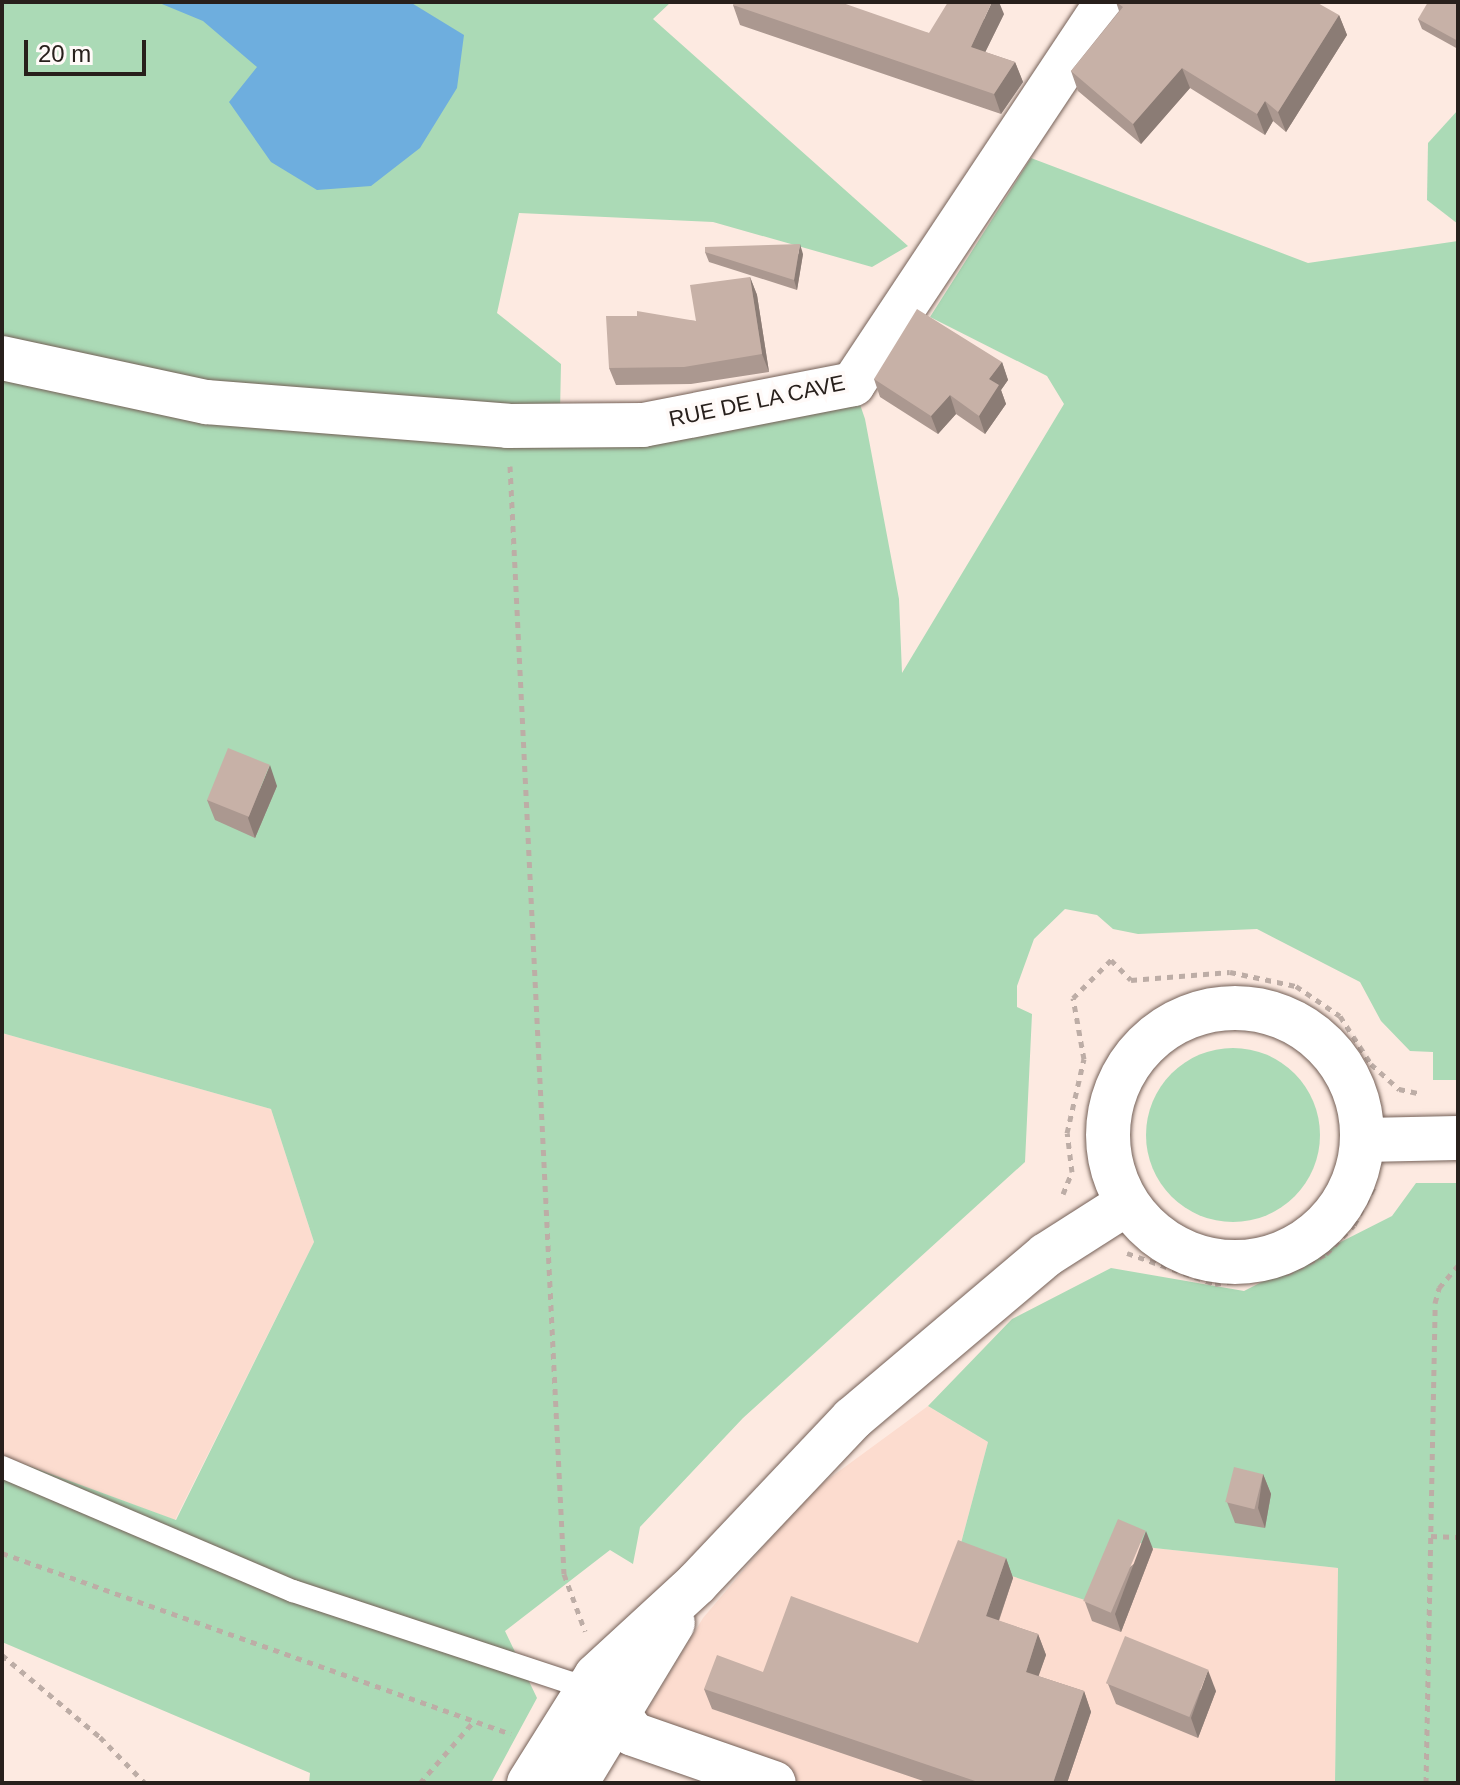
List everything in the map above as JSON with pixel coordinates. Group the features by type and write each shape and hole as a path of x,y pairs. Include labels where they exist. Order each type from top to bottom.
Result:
{"main road":[{"name":"RUE DE LA CAVE","path":"2,358 206,402 508,426 643,425 853,384 1107,2"},
{"path":"1372,1158 1358,1099 1339,1059 1308,1028 1268,1011 1224,1006 1181,1017 1145,1042 1119,1078 1107,1120 1109,1163 1126,1204 1153,1234 1188,1254 1227,1263 1267,1259 1304,1243 1334,1216 1354,1181 1372,1158 1458,1138"},
{"path":"550,1774 606,1686 697,1583 852,1419 1046,1255 1126,1204"},
{"path":"606,1686 633,1734 774,1783"}],"lane":[{"path":"2,1467 293,1591 571,1683 606,1686"}],"path":[{"path":"508,426 564,1574 606,1686"},
{"path":"1114,1254 1125,1252 1215,1284 1287,1273 1326,1254 1354,1225 1372,1158"},
{"path":"1426,1783 1435,1303 1439,1288 1458,1265"},
{"path":"1431,1536 1458,1537"},
{"path":"2,1553 530,1742 550,1774"},
{"path":"2,1655 100,1737 145,1783"},
{"path":"420,1783 474,1721"}],"shaded area":[{"path":"2,1033 271,1109 314,1242 175,1520 2,1456"},
{"path":"928,1406 988,1442 957,1558 1125,1536 1154,1548 1338,1568 1335,1783 774,1783 633,1734 703,1618 808,1494"}],"green space":[{"path":"2,2 671,2 653,19 908,246 872,267 713,222 519,213 497,313 561,364 560,413 853,384 865,419 899,599 902,673 1064,404 1047,376 930,317 1031,158 1308,263 1458,241 1458,1080 1433,1080 1433,1052 1410,1051 1381,1021 1360,982 1257,929 1138,934 1113,929 1097,915 1065,909 1034,939 1017,986 1017,1007 1032,1014 1025,1162 743,1418 640,1527 633,1564 610,1550 505,1631 537,1698 491,1783 309,1783 310,1773 2,1642 2,1456 176,1520 314,1242 271,1109 2,1033"},
{"path":"1458,110 1458,224 1427,200 1428,143"},
{"path":"1233,1048 1266,1055 1294,1074 1313,1102 1320,1135 1313,1168 1294,1196 1266,1215 1233,1222 1200,1215 1172,1196 1153,1168 1146,1135 1153,1102 1172,1074 1200,1055"},
{"path":"1416,1183 1458,1183 1458,1783 1335,1783 1338,1568 1154,1548 1125,1537 1097,1604 957,1558 988,1442 928,1406 1012,1319 1111,1268 1244,1291 1392,1216"}],"water":[{"path":"157,2 410,2 464,35 457,88 420,148 371,186 317,190 271,162 229,102 257,67 203,21"}],"building":[{"path":"734,2 840,2 929,33 948,2 992,2 971,47 1015,62 994,94 733,5"},
{"path":"1116,2 1316,2 1339,15 1278,112 1265,101 1257,114 1182,68 1133,124 1071,71 1123,7"},
{"path":"1428,2 1458,2 1458,41 1418,19"},
{"path":"800,244 794,280 705,252 705,247"},
{"path":"750,277 762,354 684,367 609,368 606,316 637,316 637,311 696,321 690,285"},
{"path":"917,309 1002,362 989,379 999,385 979,416 950,395 931,416 874,379"},
{"path":"228,748 270,765 249,817 207,800"},
{"path":"1234,1467 1263,1474 1254,1509 1225,1502"},
{"path":"1118,1519 1146,1531 1111,1613 1083,1601"},
{"path":"958,1540 1006,1558 986,1616 1038,1634 1026,1672 1084,1691 1053,1783 981,1783 704,1689 717,1655 763,1672 791,1596 918,1643"},
{"path":"1125,1636 1208,1670 1189,1717 1106,1683"}]}
